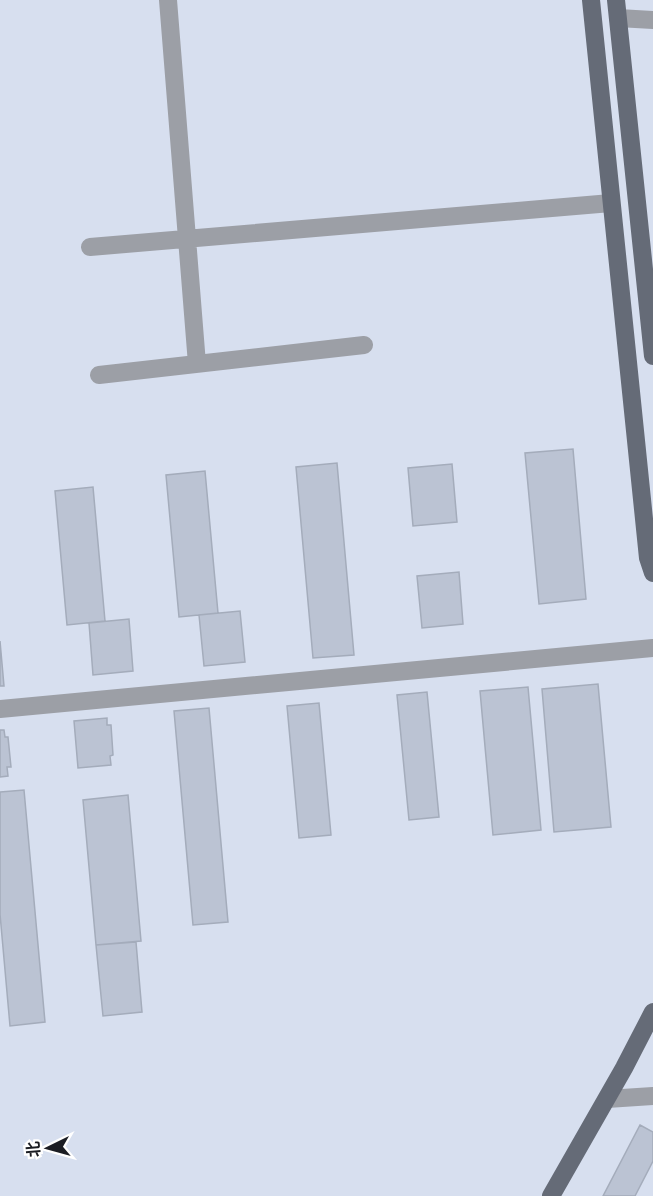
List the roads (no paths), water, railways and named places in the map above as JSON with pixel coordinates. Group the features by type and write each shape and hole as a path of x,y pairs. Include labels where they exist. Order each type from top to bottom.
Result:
{"main road":[{"path":"591,0 648,558 653,573"},
{"path":"617,9 653,356"},
{"path":"551,1196 653,1012"}],"street":[{"path":"168,0 197,364"},
{"path":"617,9 653,20"},
{"path":"90,248 611,203"},
{"path":"99,375 364,345"},
{"path":"0,709 653,648"},
{"path":"606,1099 653,1096"}]}
